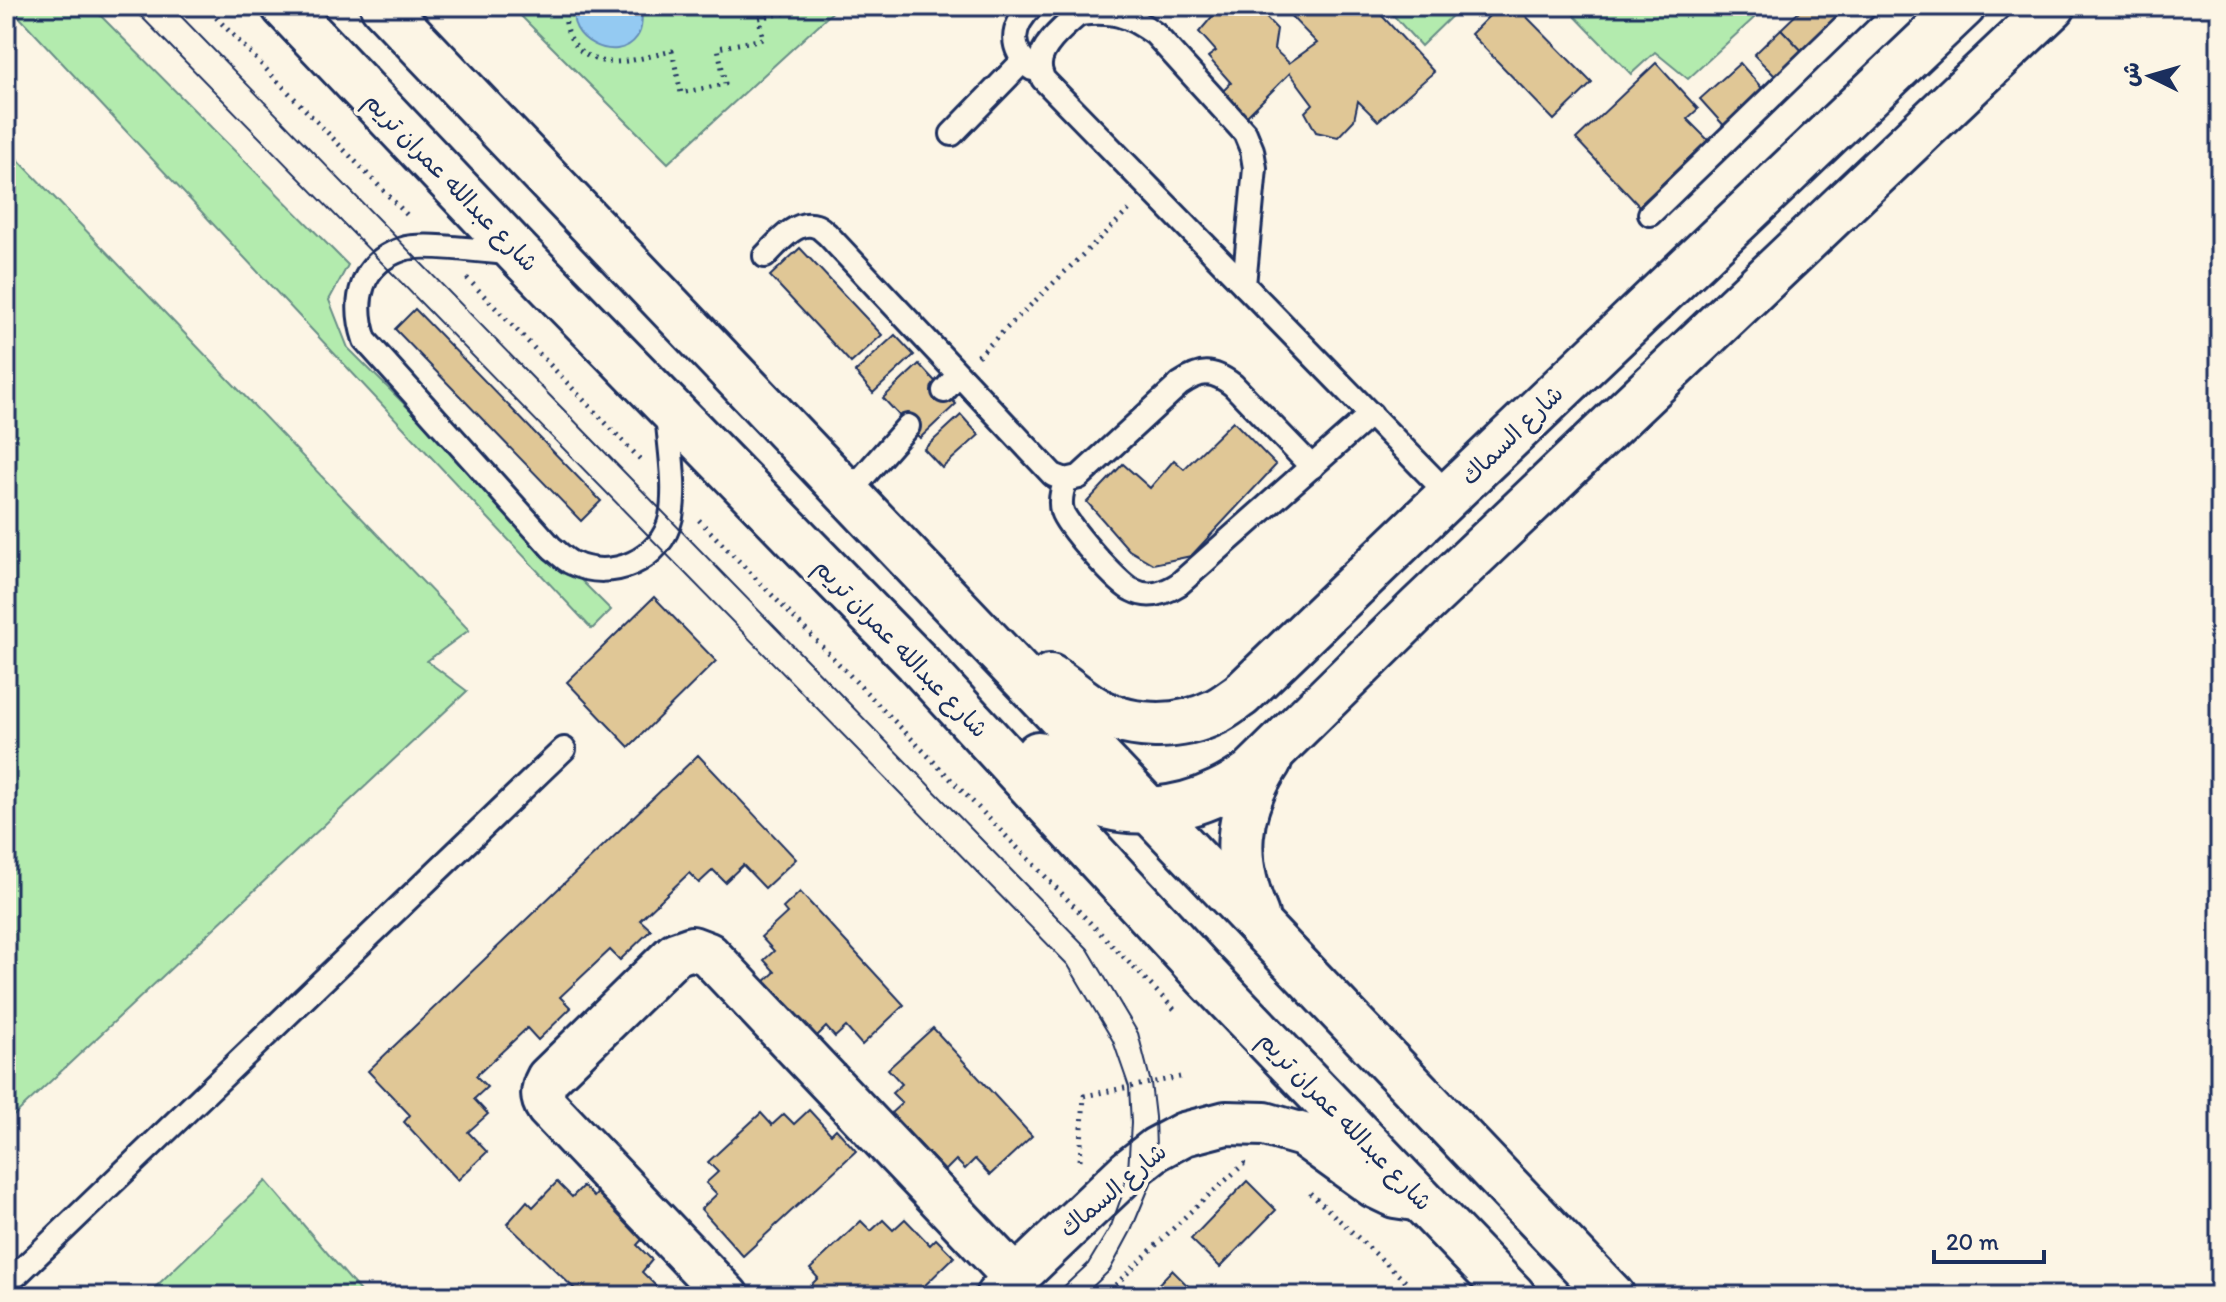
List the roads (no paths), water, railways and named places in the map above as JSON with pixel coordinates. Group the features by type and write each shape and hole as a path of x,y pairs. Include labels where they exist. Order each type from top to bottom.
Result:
{"street":[{"name":"شارع عبدالله عمران تريم","path":"284,6 519,254 917,662 1207,977 1513,1296"},
{"path":"383,6 1612,1296"},
{"name":"شارع السماك","path":"1015,670 1036,671 1052,678 1092,708 1121,720 1152,725 1184,723 1214,712 1241,695 1963,6"},
{"path":"917,662 943,670 966,684 1064,781 1082,796 1103,806 1127,811 1186,805 1220,792 1251,773 1431,597 2053,6"},
{"path":"1262,929 1246,893 1239,855 1242,817 1256,781 1277,748"},
{"path":"727,1296 548,1108 542,1092 548,1078 675,954 692,948 708,954 1006,1287"},
{"name":"شارع السماك","path":"1006,1287 1128,1171 1156,1149 1184,1134 1226,1123 1265,1124 1303,1135 1374,1186 1395,1196 1421,1200"}],"lane":[{"path":"1032,6 1017,25 1014,38 1023,61 1449,495"},
{"path":"1650,214 1865,6"},
{"path":"1043,79 1039,66 1042,52 1083,10 1119,14 1138,21 1155,34 1245,133 1252,150 1255,168 1244,285"},
{"path":"952,134 1023,61"},
{"path":"765,256 801,225 815,226 827,234 951,383 1053,475 1066,480 1079,477 1180,384 1192,376 1206,373 1221,376 1233,385 1312,467"},
{"path":"519,254 405,248 380,261 366,278 358,298 358,319 365,340 552,548 571,563 594,570 617,570 639,561 658,545 670,519 673,492 666,406"},
{"path":"1066,480 1061,508 1067,524 1131,590 1147,595 1165,593 1371,414"},
{"path":"848,494 908,426"},
{"path":"6,1285 564,749"}],"water":[{"path":"575,6 641,6 639,34 628,45 617,49 594,44 584,38 577,28 573,18"}],"tram line":[{"path":"131,6 1068,965 1113,1041 1129,1087 1131,1123 1128,1171 1111,1226 1088,1264 1054,1296"},
{"path":"171,6 1088,949 1138,1033 1151,1083 1156,1149 1151,1183 1131,1231 1110,1270 1083,1296"}]}
